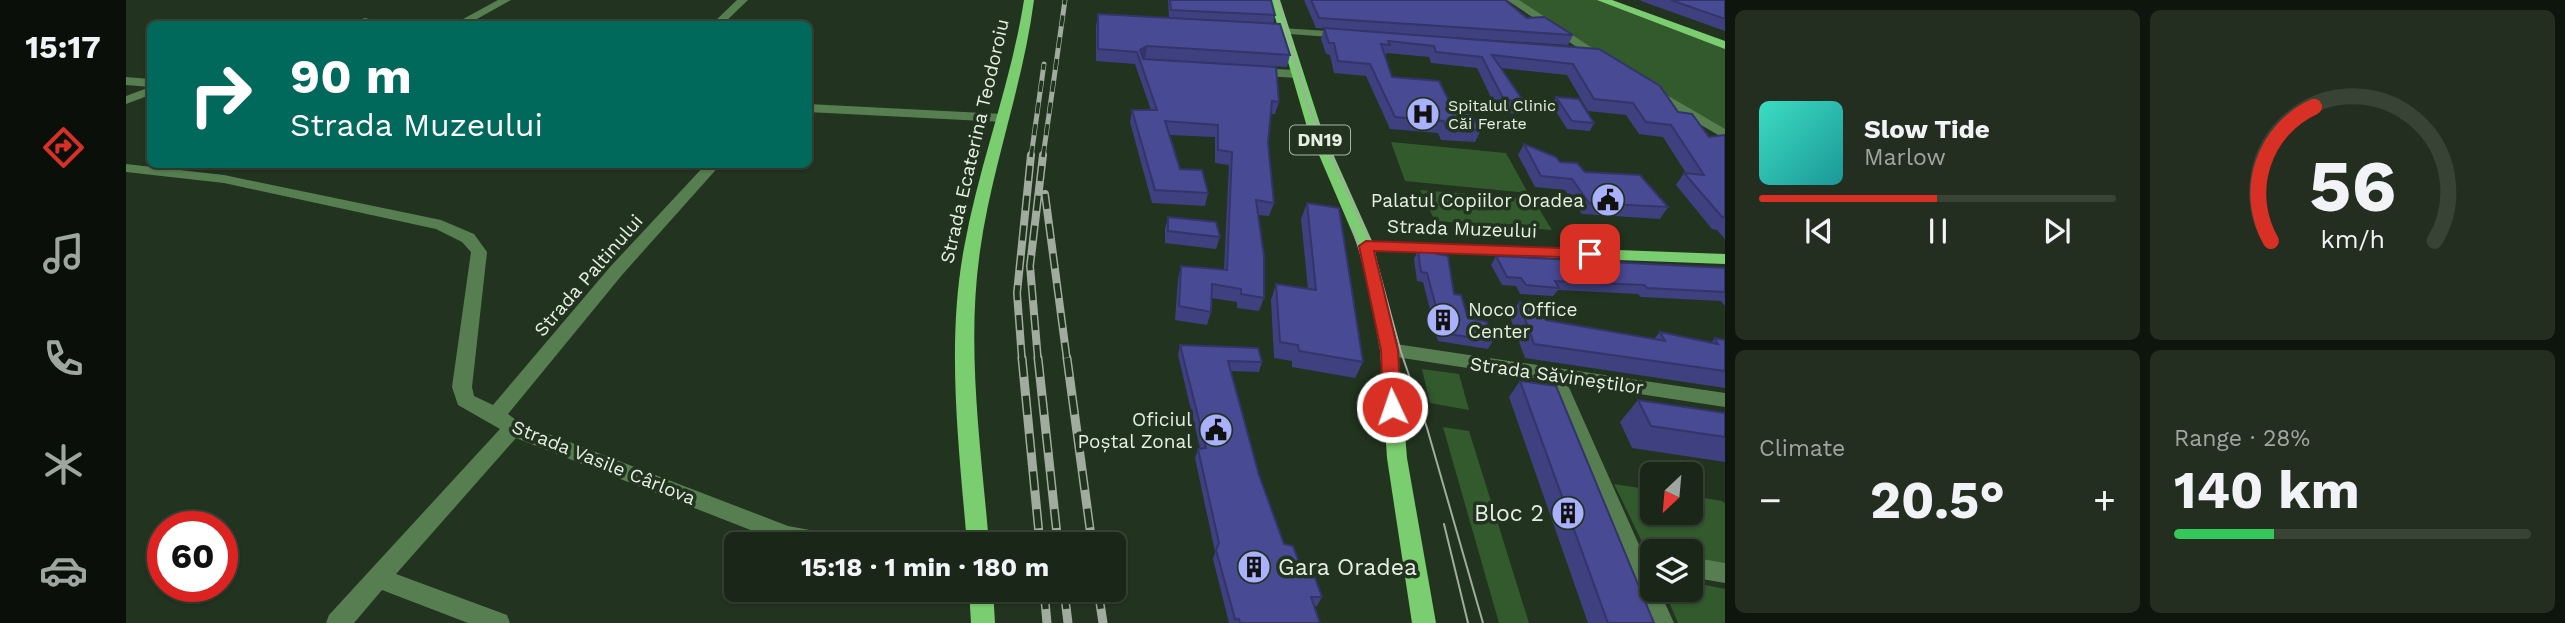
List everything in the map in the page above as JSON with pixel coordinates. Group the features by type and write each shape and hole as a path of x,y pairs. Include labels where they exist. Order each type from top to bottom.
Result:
{"main road":[{"name":"Strada Ecaterina Teodoroiu","path":"977,532 966,371 967,285 979,217 1022,54 1029,0"},
{"name":"DN19","path":"1275,0 1314,127 1366,246 1390,350 1393,421 1408,540 1424,623"},
{"path":"1602,0 1725,45"},
{"name":"Strada Muzeului","path":"1366,246 1725,259"},
{"path":"982,602 983,623"}],"street":[{"path":"466,21 506,0"},
{"path":"720,21 743,0"},
{"path":"1512,0 1616,67"},
{"path":"1255,29 1358,36"},
{"path":"1567,52 1595,54"},
{"path":"1238,71 1296,74"},
{"path":"126,81 147,83"},
{"path":"1638,81 1725,135"},
{"path":"126,100 147,92"},
{"path":"812,108 888,115 1003,118"},
{"name":"Strada Vasile Cârlova","path":"126,168 224,179 357,205 442,225 468,238 479,252 462,387 464,400 505,421 780,532"},
{"name":"Strada Paltinului","path":"338,623 378,578 505,421 616,271 710,168"},
{"name":"Strada Săvineștilor","path":"1390,350 1718,399"},
{"path":"1553,374 1640,553"},
{"path":"1718,399 1725,421"},
{"path":"1703,569 1725,573"},
{"path":"378,578 498,623"},
{"path":"1656,602 1662,623"}],"green space":[{"path":"1511,0 1602,0 1725,45 1725,135"},
{"path":"1391,142 1506,153 1528,193 1405,181"},
{"path":"1420,190 1533,199 1552,230 1435,221"},
{"path":"1422,369 1459,374 1469,410 1430,403"},
{"path":"1443,427 1469,431 1529,623 1499,623"},
{"path":"1614,484 1640,488 1640,525 1703,525 1703,498 1725,503 1725,565 1703,561 1703,539 1641,539"},
{"path":"1703,584 1725,589 1725,623 1678,623 1669,602 1703,602"}],"building":[{"path":"1170,0 1271,0 1275,15 1171,10"},
{"path":"1311,0 1505,0 1527,18 1544,17 1573,35 1319,18"},
{"path":"1671,0 1725,0 1725,19"},
{"path":"1098,14 1280,24 1290,55 1147,46 1140,50 1143,59 1276,67 1279,102 1272,101 1268,143 1274,203 1256,200 1264,256 1264,298 1241,294 1241,289 1212,284 1211,312 1179,306 1181,266 1227,270 1232,152 1218,150 1218,125 1165,121 1180,169 1202,170 1208,193 1155,190 1132,110 1157,110 1137,52 1098,49"},
{"path":"1324,28 1599,49 1660,86 1678,112 1692,114 1709,137 1725,135 1725,217 1722,217 1684,173 1704,175 1671,125 1646,122 1633,103 1594,99 1573,64 1492,55 1524,102 1504,100 1482,57 1436,52 1434,46 1388,41 1390,45 1381,44 1392,77 1439,81 1449,101 1463,102 1481,130 1446,128 1444,121 1395,117 1370,64 1338,61 1334,43 1329,43"},
{"path":"1556,97 1579,99 1594,123 1572,121"},
{"path":"1524,144 1556,157 1560,162 1577,163 1585,172 1640,175 1668,207 1589,203 1572,179 1541,176"},
{"path":"1307,203 1339,208 1363,362 1299,351 1298,345 1280,342 1276,284 1316,290"},
{"path":"1168,217 1216,222 1220,237 1168,231"},
{"path":"1418,250 1448,256 1454,294 1461,295 1468,318 1487,322 1493,341 1443,333 1427,273 1421,272"},
{"path":"1496,256 1725,268 1725,292 1555,281 1559,288 1526,285 1521,278 1507,277"},
{"path":"1519,302 1540,305 1546,320 1665,341 1660,332 1718,344 1715,338 1725,340 1725,371 1534,344"},
{"path":"1180,345 1258,348 1262,362 1228,361 1259,475 1284,544 1293,546 1300,565 1311,567 1322,597 1311,597 1320,623 1240,623 1239,619 1235,619 1216,550 1219,543 1198,449 1206,448"},
{"path":"1520,381 1556,386 1640,589 1640,602 1645,602 1654,623 1608,623"},
{"path":"1638,400 1725,413 1725,437 1651,426"}],"tram line":[{"path":"1278,0 1308,106 1372,246 1401,352 1427,428 1483,623"},
{"path":"1352,227 1373,290"},
{"path":"1444,524 1468,623"}],"railway":[{"path":"1043,157 1065,0"},
{"path":"1031,157 1044,64"},
{"path":"1022,360 1017,293 1031,155"},
{"path":"1038,360 1030,266 1043,155"},
{"path":"1045,194 1067,360"},
{"path":"1022,358 1039,532"},
{"path":"1038,358 1057,532"},
{"path":"1067,358 1090,532"},
{"path":"1045,602 1047,623"},
{"path":"1065,602 1068,623"},
{"path":"1100,602 1103,623"}],"place":[{"name":"Spitalul Clinic Căi Ferate","path":"1423,114"},
{"name":"Palatul Copiilor Oradea","path":"1608,200"},
{"name":"Noco Office Center","path":"1443,320"},
{"name":"Oficiul Poștal Zonal","path":"1216,430"},
{"name":"Bloc 2","path":"1568,513"},
{"name":"Gara Oradea","path":"1254,567"}],"route":[{"path":"1392,407 1390,350 1366,246 1590,254"}]}
